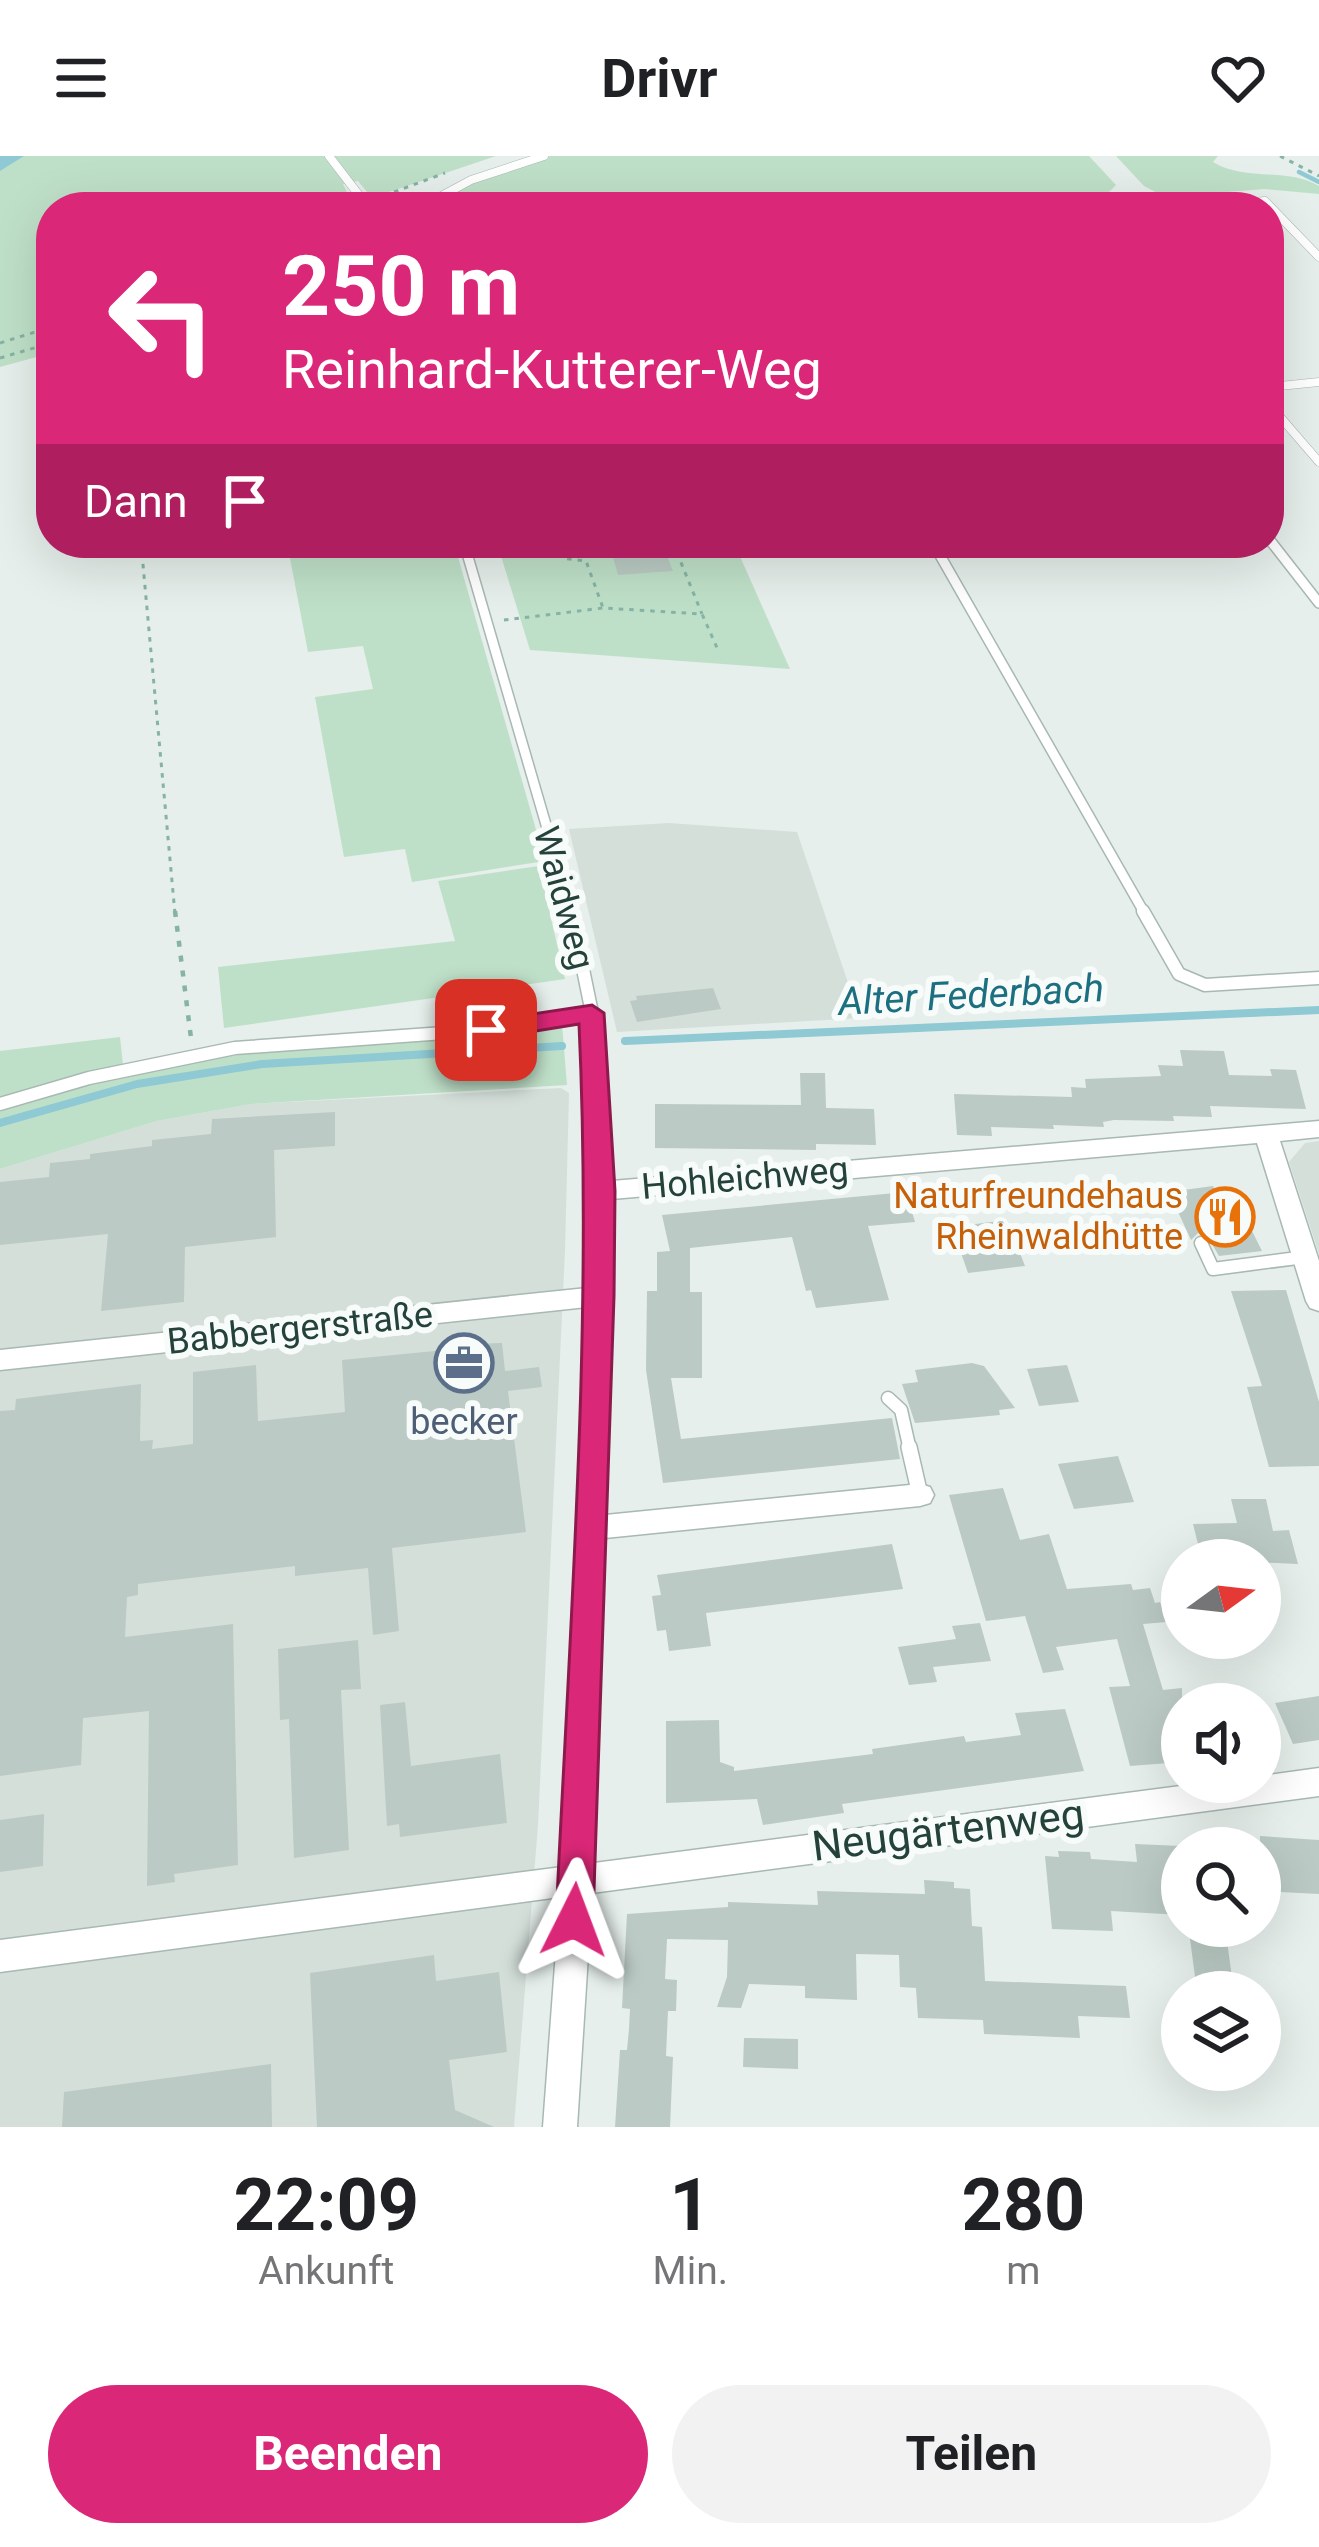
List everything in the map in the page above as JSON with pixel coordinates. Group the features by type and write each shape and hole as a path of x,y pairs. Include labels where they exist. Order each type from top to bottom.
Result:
{"street":[{"name":"Waidweg","path":"560,2127 577,1879 600,1296 601,1191 592,1013"},
{"name":"Hohleichweg","path":"601,1191 1319,1129"},
{"path":"1266,1134 1319,1301"},
{"name":"Babbergerstraße","path":"0,1360 600,1296"},
{"path":"589,1528 920,1495"},
{"name":"Neugärtenweg","path":"577,1879 1319,1781"},
{"path":"0,1956 577,1879"}],"lane":[{"path":"329,156 356,192"},
{"path":"449,192 544,156"},
{"path":"1284,220 1319,257"},
{"path":"1284,386 1319,382"},
{"path":"1284,422 1319,463"},
{"name":"Waidweg","path":"468,558 582,950 592,1013"},
{"path":"942,558 1179,974 1205,985 1319,978"},
{"path":"1284,558 1319,603"},
{"path":"0,1104 197,1054 486,1030 592,1013"},
{"path":"1201,1244 1213,1269 1305,1257"},
{"path":"889,1398 901,1410 920,1495"}],"path":[{"path":"1280,156 1319,176"},
{"path":"0,343 36,332"},
{"path":"0,358 36,347"},
{"path":"141,558 183,1000 197,1054"},
{"path":"562,558 586,561 603,608"},
{"path":"679,558 718,650"},
{"path":"487,622 603,608 702,614"}],"shaded area":[{"path":"669,823 797,832 860,1018 617,1032 569,829"},
{"path":"561,1088 569,1093 565,1251 538,1825 514,2127 0,2127 0,1169 157,1121 251,1104"},
{"path":"1319,1141 1319,1254 1289,1162 1305,1143"}],"green space":[{"path":"0,156 496,156 389,192 367,192 358,181 343,184 347,192 36,192 36,357 0,367"},
{"path":"549,156 1089,156 1116,185 1109,192 453,192"},
{"path":"1116,156 1218,156 1213,162 1239,172 1306,180 1319,186 1319,194 1264,189 1155,192"},
{"path":"290,558 458,558 545,861 412,882 405,849 344,857 315,697 373,689 363,646 308,652"},
{"path":"502,558 741,558 790,669 530,650"},
{"path":"539,866 565,979 224,1028 218,967 455,941 438,881"},
{"path":"562,1024 567,1085 251,1104 157,1121 0,1169 0,1112 116,1077 234,1055"},
{"path":"120,1037 123,1065 0,1098 0,1051"}],"building":[{"path":"613,558 668,558 673,571 618,575"},
{"path":"713,988 721,1009 637,1022 630,1001 637,1000 636,996"},
{"path":"1180,1050 1224,1051 1229,1075 1272,1076 1270,1069 1296,1070 1306,1109 1210,1106 1212,1117 1114,1120 1103,1122 1104,1127 991,1127 992,1136 957,1135 954,1094 1072,1097 1071,1087 1086,1088 1085,1079 1161,1076 1158,1065 1183,1066"},
{"path":"800,1073 825,1073 826,1108 874,1109 876,1145 816,1144 816,1150 655,1148 655,1104 801,1105"},
{"path":"335,1112 335,1146 274,1150 276,1237 185,1247 184,1302 101,1311 108,1234 0,1245 0,1182 49,1177 50,1163 152,1146 152,1140 211,1134 212,1119"},
{"path":"1213,1186 1221,1204 1229,1203 1241,1228 1250,1227 1262,1251 1219,1256 1206,1234 1198,1233 1191,1240 1169,1192"},
{"path":"906,1192 915,1222 868,1226 889,1300 816,1308 811,1290 806,1291 792,1237 690,1248 690,1292 702,1292 702,1378 671,1378 681,1439 892,1418 900,1459 663,1483 646,1370 647,1291 657,1291 657,1252 670,1251 662,1215"},
{"path":"1007,1220 1025,1266 968,1273 952,1227"},
{"path":"1286,1290 1319,1402 1319,1466 1269,1467 1247,1387 1262,1386 1231,1291"},
{"path":"502,1343 505,1371 539,1367 542,1387 508,1391 526,1532 392,1548 399,1631 373,1635 368,1568 295,1576 295,1566 138,1584 138,1595 127,1597 125,1637 233,1624 238,1865 174,1874 175,1882 147,1886 149,1711 83,1718 81,1765 0,1776 0,1411 15,1410 16,1399 141,1384 140,1441 153,1440 152,1449 193,1444 193,1372 256,1365 258,1421 345,1412 342,1360 445,1350 448,1345"},
{"path":"972,1363 984,1366 1015,1408 999,1410 1000,1415 915,1423 902,1384 918,1382 915,1370"},
{"path":"1067,1365 1079,1402 1039,1406 1027,1369"},
{"path":"1118,1456 1134,1502 1074,1509 1058,1464"},
{"path":"1003,1488 1020,1540 1049,1534 1067,1589 1131,1584 1133,1590 1150,1588 1155,1603 1161,1605 1161,1622 1143,1624 1161,1683 1161,1764 1130,1766 1109,1687 1130,1686 1117,1639 1056,1647 1064,1670 1043,1673 1025,1616 986,1621 949,1495"},
{"path":"1231,1499 1266,1499 1273,1531 1289,1530 1298,1564 1281,1563 1281,1539 1197,1539 1193,1524 1237,1523"},
{"path":"892,1544 903,1589 706,1613 711,1646 669,1651 666,1630 657,1631 652,1596 661,1595 657,1575"},
{"path":"980,1623 991,1661 933,1667 937,1682 909,1685 898,1647 956,1639 952,1626"},
{"path":"358,1640 361,1689 341,1690 349,1850 294,1858 289,1719 280,1720 278,1649"},
{"path":"1319,1696 1319,1740 1293,1744 1281,1717 1281,1702"},
{"path":"405,1702 411,1766 500,1754 507,1823 400,1837 399,1824 387,1826 380,1705"},
{"path":"1065,1709 1084,1771 842,1804 844,1813 763,1825 757,1799 666,1803 666,1721 719,1720 720,1762 734,1771 873,1754 872,1749 964,1736 966,1742 1021,1735 1015,1713"},
{"path":"44,1814 43,1866 0,1872 0,1820"},
{"path":"1281,1837 1319,1840 1319,1894 1281,1892"},
{"path":"1135,1844 1161,1845 1161,1914 1111,1911 1113,1931 1052,1929 1045,1856 1059,1857 1058,1851 1090,1852 1091,1859 1137,1862"},
{"path":"924,1880 954,1882 954,1888 970,1889 972,1926 982,1927 985,1981 1126,1986 1130,2018 1078,2016 1080,2038 984,2034 983,2020 918,2018 916,1988 900,1987 899,1955 856,1954 857,2000 805,1998 805,1986 749,1984 741,2008 717,2007 727,1977 728,1940 667,1939 665,1979 677,1980 676,2011 668,2011 666,2056 673,2057 670,2127 615,2127 620,2050 627,2050 629,2029 630,2009 622,2008 627,1914 728,1907 728,1902 818,1905 817,1891 925,1894"},
{"path":"1191,1947 1228,1947 1231,1971 1194,1971"},
{"path":"434,1955 436,1981 499,1972 507,2052 449,2060 455,2110 494,2127 317,2127 310,1973"},
{"path":"744,2038 798,2039 798,2069 743,2067"},
{"path":"271,2064 272,2127 62,2127 64,2092"}],"waterway":[{"path":"0,163 11,156"},
{"name":"Alter Federbach","path":"1299,172 1319,182"},
{"name":"Alter Federbach","path":"625,1041 1319,1010"},
{"name":"Alter Federbach","path":"0,1123 137,1084 262,1064 562,1046"}],"place":[{"name":"Naturfreundehaus Rheinwaldhütte","path":"1225,1217"},
{"name":"becker","path":"464,1363"}],"route":[{"path":"486,1030 592,1013 601,1191 600,1296 574,1920"}]}
